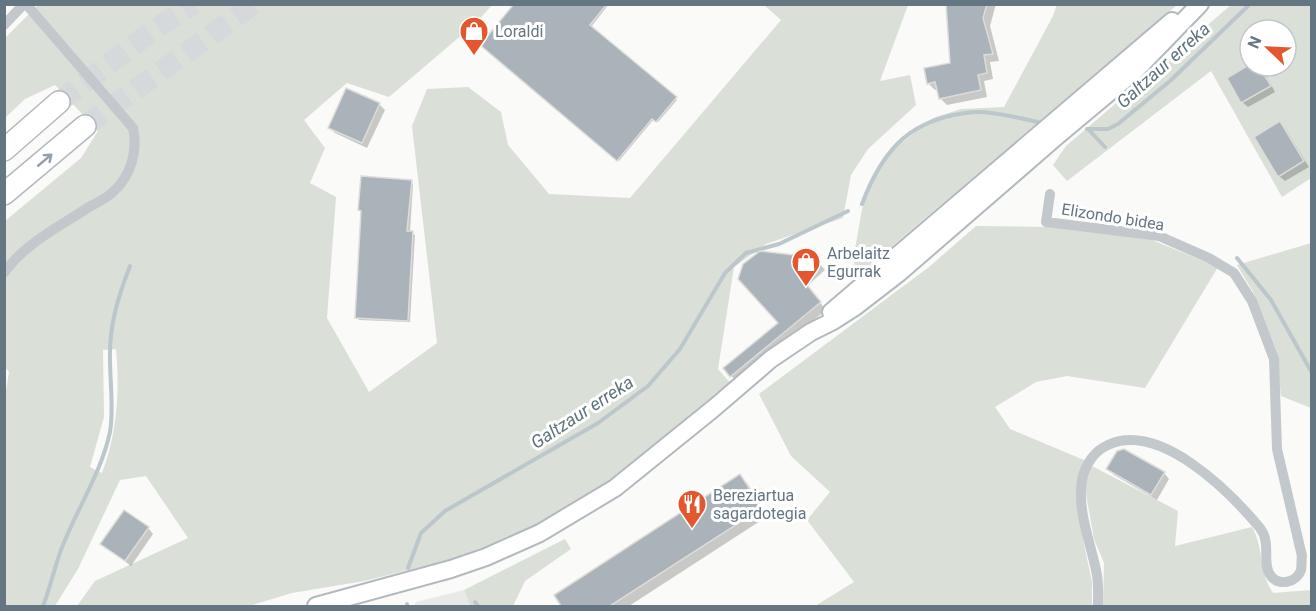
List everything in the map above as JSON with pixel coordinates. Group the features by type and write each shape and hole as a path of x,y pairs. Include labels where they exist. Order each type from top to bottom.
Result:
{"highway":[{"path":"4,150 59,102"},
{"path":"4,194 85,126"}],"main road":[{"path":"811,332 882,268 1195,4"},
{"path":"316,606 451,569 515,544 565,519 605,494 633,474 771,359 811,332 855,307 899,273 1136,70 1200,4"},
{"path":"1019,160 1114,80 1132,55"},
{"path":"882,268 900,259 1000,175"}],"street":[{"path":"4,25 25,4 133,128 135,148 132,164 113,192 31,245 14,260 4,273"},
{"name":"Elizondo bidea","path":"1050,195 1046,222 1159,236 1209,258 1233,273 1252,300 1274,359 1277,449 1302,556 1301,571 1295,578 1287,582 1271,577 1262,530 1211,478 1193,464 1153,445 1128,439 1117,441 1105,446 1094,455 1086,467 1082,480 1081,497 1087,539 1097,574 1098,606"}],"shaded area":[{"path":"1057,4 1177,5 858,275 853,260 863,204 873,178 894,149 933,118 961,109 1004,107 1053,16"},
{"path":"38,5 492,5 477,22 389,97 347,83 304,120 325,148 310,183 336,197 327,318 369,392 437,343 412,126 427,89 468,87 501,112 508,145 549,194 630,198 781,20 764,5 908,5 880,81 910,75 916,105 868,149 851,175 843,218 766,244 734,267 718,369 732,385 632,466 579,503 533,529 445,561 364,581 292,593 249,606 77,606 95,581 188,538 146,476 120,480 78,569 55,606 5,606 4,403 9,372 4,366 5,221 81,158 98,131 55,85 25,99 5,118 5,38","holes":["116,349 114,428 102,473 90,467 104,417 103,350"]},
{"path":"1231,5 1311,5 1311,178 1282,197 1211,71 1067,181 1053,165 1066,146"},
{"path":"976,226 1047,227 1152,240 1218,267 1145,388 1067,376 1036,382 995,407 1010,429 1084,460 1083,540 1092,582 1092,606 815,606 854,582 807,520 830,492 791,456 759,394 929,267"},
{"path":"1311,243 1311,408 1281,396 1276,350 1253,292 1237,265"},
{"path":"1092,466 1178,511 1175,546 1252,527 1259,544 1265,575 1273,593 1311,590 1311,606 1103,606 1104,563 1094,539 1085,489 1087,474"},
{"path":"565,539 571,549 525,581 513,606 470,606 464,590"},
{"path":"464,590 470,606 414,606 416,602"}],"building":[{"path":"514,4 607,4 590,25 677,97 656,122 652,119 617,161 480,45"},
{"path":"946,4 987,4 983,18 993,54 984,55 987,73 978,75 981,90 939,99 935,82 927,84 924,68 950,63"},
{"path":"1238,71 1238,78 1266,78 1271,86 1241,103 1227,78"},
{"path":"346,88 380,103 362,143 328,128"},
{"path":"1280,121 1304,161 1278,177 1254,137"},
{"path":"361,176 412,180 407,231 413,231 408,321 355,318"},
{"path":"760,251 794,255 800,261 811,253 819,263 802,279 821,302 730,377 723,368 778,323 738,279 743,264"},
{"path":"1124,449 1165,472 1151,495 1106,469 1117,451"},
{"name":"Bereziartua sagardotegia","path":"740,474 762,508 610,606 561,606 554,595"},
{"path":"124,510 149,527 125,561 100,544"}],"waterway":[{"name":"Galtzaur erreka","path":"1087,129 1108,129 1118,124 1170,81 1250,4"},
{"name":"Galtzaur erreka","path":"862,204 870,184 890,152 917,129 934,121 953,115 983,112 1038,122"},
{"path":"1088,129 1105,147"},
{"name":"Galtzaur erreka","path":"408,568 421,533 445,511 598,423 648,386 680,349 725,273 746,253 779,244 848,211"},
{"path":"1237,258 1271,300 1312,373"},
{"path":"43,606 61,550 101,463 110,432 112,414 111,335 118,300 130,266"},
{"path":"475,602 478,606"}],"tunnel":[{"path":"59,102 148,34 193,4"},
{"path":"85,126 254,4"}],"place":[{"name":"Loraldi","path":"474,56"},
{"name":"Arbelaitz Egurrak","path":"806,288"},
{"name":"Bereziartua sagardotegia","path":"692,530"}]}
